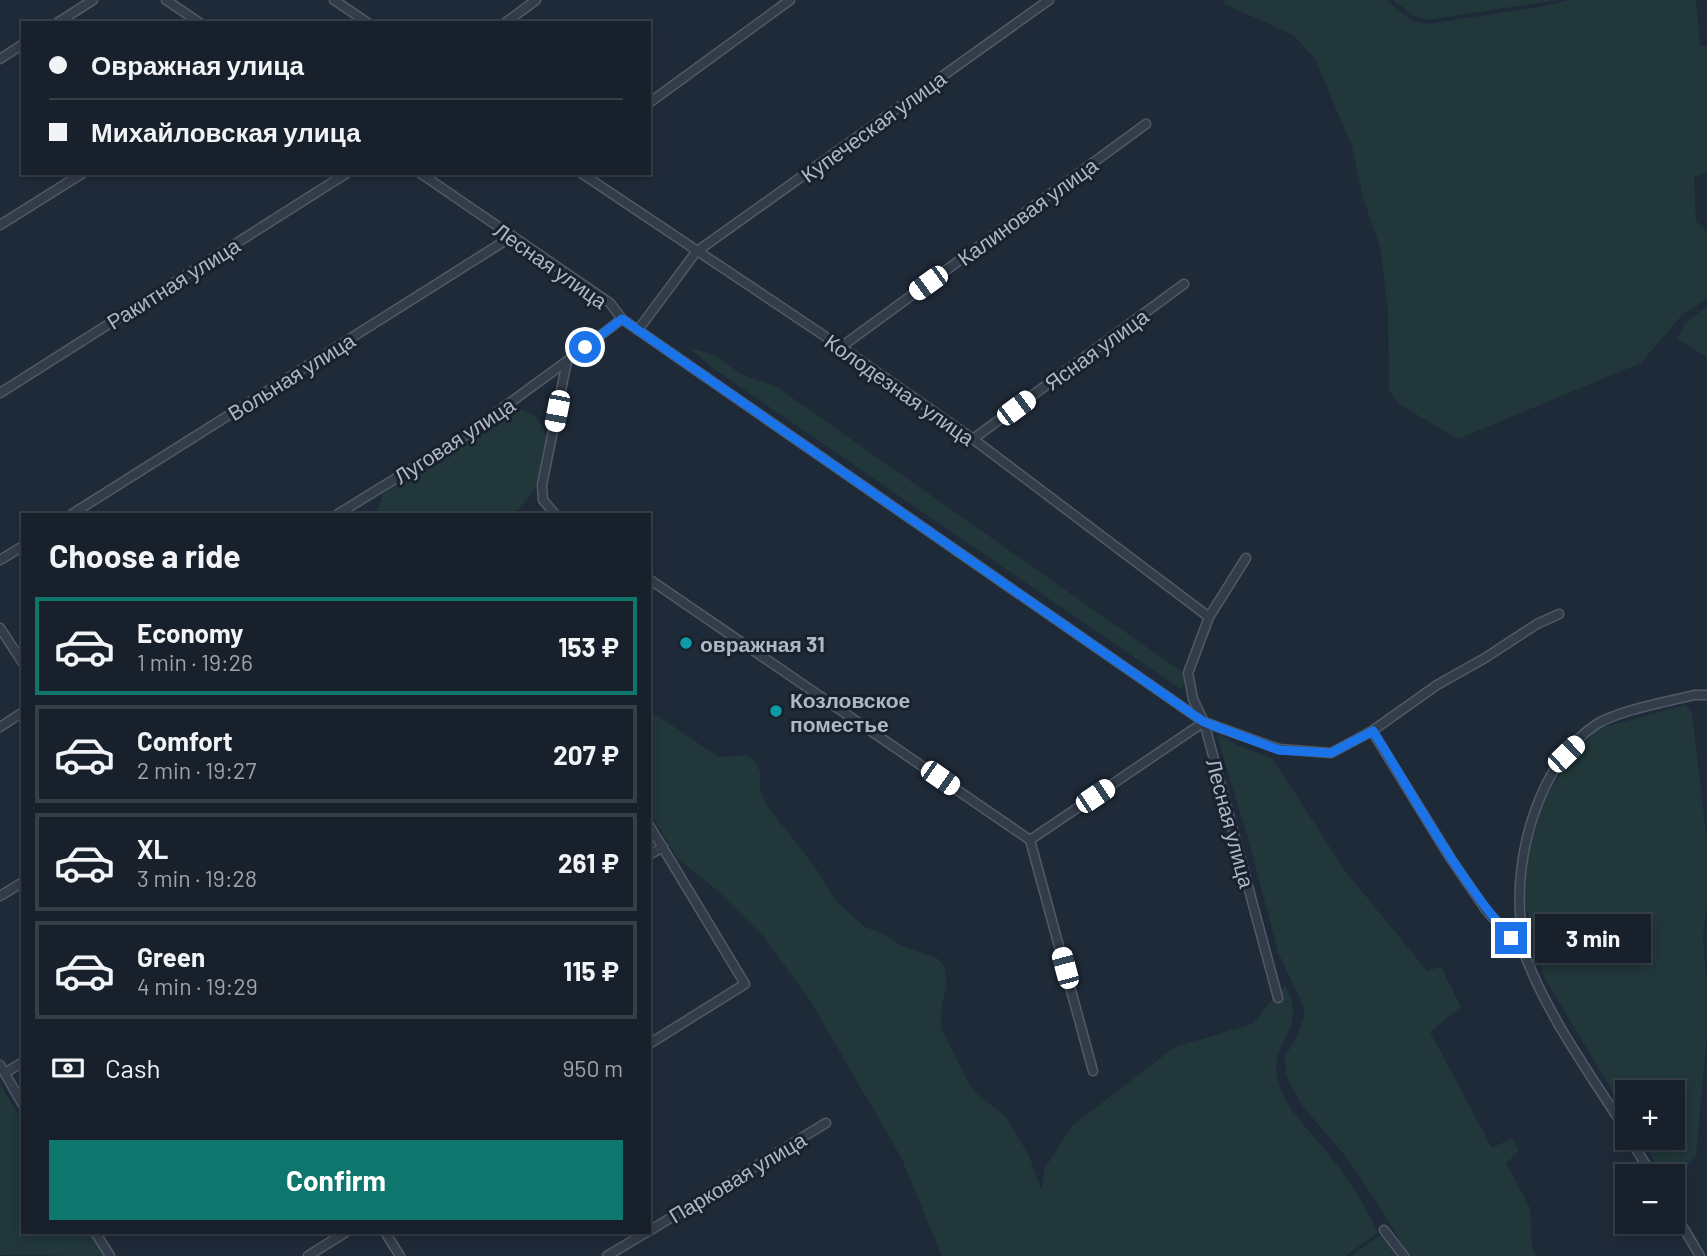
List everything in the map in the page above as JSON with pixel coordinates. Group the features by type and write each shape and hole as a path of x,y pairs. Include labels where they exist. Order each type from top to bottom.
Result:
{"street":[{"path":"60,21 93,0"},
{"path":"166,0 197,21"},
{"path":"334,0 365,21"},
{"path":"508,21 537,0"},
{"path":"651,102 790,0"},
{"name":"Купеческая улица","path":"638,330 696,252 1049,0"},
{"path":"0,59 21,45"},
{"name":"Калиновая улица","path":"841,347 1146,124"},
{"path":"0,225 80,175"},
{"name":"Ракитная улица","path":"0,393 344,175"},
{"name":"Лесная улица","path":"423,175 610,303 622,319 1204,722 1278,998"},
{"name":"Колодезная улица","path":"584,175 973,439 1209,617"},
{"name":"Вольная улица","path":"74,513 511,237"},
{"name":"Ясная улица","path":"973,439 1184,284"},
{"name":"Луговая улица","path":"340,513 463,437 622,319"},
{"path":"554,513 543,500 542,485 567,361"},
{"path":"0,560 21,547"},
{"path":"1247,558 1209,617 1188,673 1193,699 1204,722 1279,750 1331,753 1373,731 1437,685 1537,624 1559,614"},
{"path":"651,580 1030,840 1093,1071"},
{"path":"0,628 21,660"},
{"path":"1615,1115 1546,1002 1524,952 1518,897 1524,850 1537,802 1566,754 1595,726 1608,718 1694,695 1707,695"},
{"path":"0,727 21,713"},
{"path":"1030,840 1204,722"},
{"path":"1373,731 1451,859 1486,910 1524,952"},
{"path":"651,828 745,984 651,1043"},
{"path":"651,854 663,847"},
{"path":"0,896 21,883"},
{"path":"21,1063 3,1069 21,1101"},
{"name":"Парковая улица","path":"651,1229 826,1123"},
{"path":"1384,1230 1404,1256"},
{"path":"1685,1230 1700,1256"},
{"path":"96,1234 110,1256"},
{"path":"309,1256 343,1234"},
{"path":"385,1234 400,1256"},
{"name":"Парковая улица","path":"607,1256 643,1234"}],"green space":[{"path":"1225,0 1386,0 1411,20 1427,24 1569,0 1696,0 1700,45 1707,46 1707,172 1694,177 1696,221 1707,232 1707,298 1682,315 1641,363 1458,439 1399,404 1389,391 1388,312 1380,247 1363,198 1352,146 1315,59 1293,35 1224,4"},
{"path":"1393,0 1557,0 1428,20 1414,16"},
{"path":"1707,307 1707,362 1705,356 1677,338 1686,322"},
{"path":"688,347 716,356 741,374 777,387 1182,672 1182,690 717,371"},
{"path":"511,408 534,416 545,433 546,455 538,484 515,513 377,513 383,494 401,479 454,450 485,424"},
{"path":"1685,705 1692,713 1707,842 1707,904 1703,937 1707,993 1706,1047 1696,1156 1685,1167 1685,1164 1656,1164 1648,1150 1685,1150 1685,1080 1615,1080 1615,1096 1544,977 1523,897 1529,853 1543,803 1569,758 1597,729"},
{"path":"651,711 719,757 746,755 756,762 765,803 815,867 836,901 865,927 902,946 937,958 944,966 947,987 942,1002 941,1028 976,1093 1006,1117 1029,1156 1041,1189 1045,1168 1073,1125 1175,1047 1252,1024 1285,985 1293,1014 1276,1067 1281,1090 1297,1116 1346,1178 1378,1233 1345,1256 942,1256 901,1157 808,997 762,935 717,890 677,858 651,814"},
{"path":"1220,735 1239,746 1272,758 1346,872 1427,971 1441,967 1461,1007 1430,1032 1492,1148 1512,1138 1519,1151 1506,1163 1530,1208 1532,1248 1537,1256 1409,1256 1346,1157 1301,1104 1286,1075 1285,1056 1296,1039 1304,1017 1303,1005 1278,952 1217,736"},
{"path":"0,1084 21,1119 21,1234 90,1234 104,1256 0,1255"},
{"path":"1387,1231 1400,1256 1351,1256"}],"place":[{"name":"овражная 31","path":"686,643"},
{"name":"Козловское поместье","path":"776,711"}],"route":[{"path":"585,347 622,319 1204,722 1279,750 1331,753 1373,731 1451,859 1486,910 1511,938"}]}
